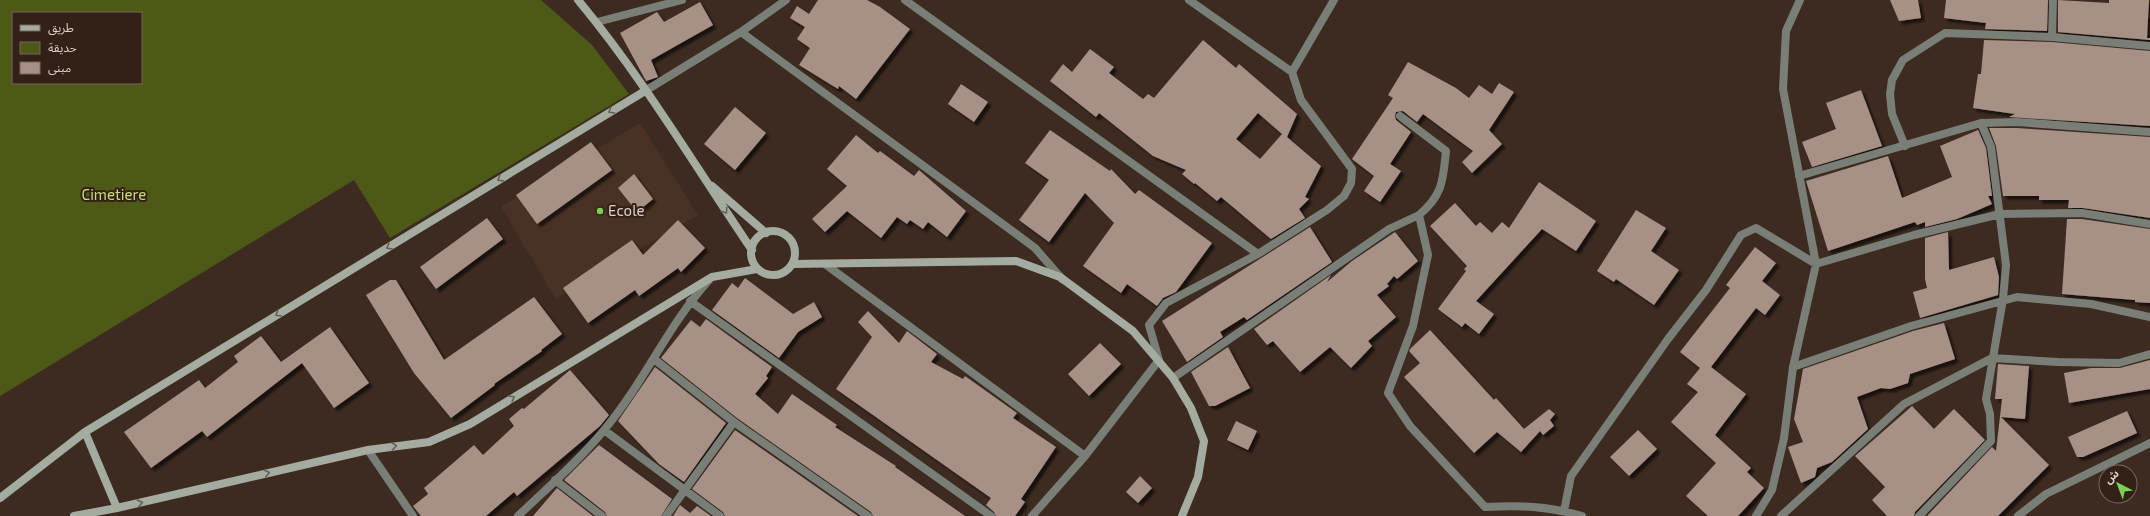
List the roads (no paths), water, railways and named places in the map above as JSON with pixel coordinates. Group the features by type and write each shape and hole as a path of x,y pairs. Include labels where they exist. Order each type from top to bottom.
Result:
{"main road":[{"path":"578,0 597,22 752,250"},
{"path":"0,498 85,432 645,91"},
{"path":"704,179 766,233"},
{"path":"774,231 788,237 795,249 793,264 788,270 779,275 764,273 758,269 752,258 752,250 759,236 766,233 774,231"},
{"path":"793,264 1016,261 1062,278 1133,331 1173,378 1191,408 1204,441 1198,477 1182,516"},
{"path":"74,516 117,508 368,450 428,442 470,424 712,277 758,269"},
{"path":"85,432 117,508"}],"street":[{"path":"597,22 682,0"},
{"path":"645,91 741,32 786,0"},
{"path":"905,0 1258,254"},
{"path":"1032,516 1085,456 1159,360 1150,325 1166,303 1258,254 1327,210 1344,196 1351,183 1352,169 1301,100 1292,72 1189,0"},
{"path":"1292,72 1334,0"},
{"path":"1756,516 1772,490 1784,438 1793,367 1816,264 1783,89 1786,31 1800,0"},
{"path":"2052,37 2053,0"},
{"path":"741,32 1020,236 1035,248 1062,278"},
{"path":"1905,146 1892,114 1890,94 1892,80 1903,60 1945,33 2052,37 2150,46"},
{"path":"1173,378 1389,229 1419,215 1431,205 1443,182 1446,151 1400,116"},
{"path":"1799,176 1981,123 2017,122 2150,132"},
{"path":"1919,516 1991,441 1990,414 1986,399 2003,300 2006,265 1991,147 1981,123"},
{"path":"1564,511 1571,476 1668,339 1706,290 1741,235 1756,228 1816,264 1914,236 2000,214 2082,213 2150,224"},
{"path":"1419,215 1428,255 1413,326 1388,393 1410,426 1485,507 1523,505 1564,511 1582,516"},
{"path":"825,264 1085,456"},
{"path":"518,516 604,430 654,359 690,301 712,277"},
{"path":"1793,367 1910,326 2017,297 2091,304 2150,317"},
{"path":"690,301 991,516"},
{"path":"1781,516 1904,404 1992,358 2058,362 2119,363 2150,354"},
{"path":"654,359 734,422 868,516"},
{"path":"666,516 734,422"},
{"path":"604,430 684,491 720,516"},
{"path":"2018,516 2046,494 2150,443"},
{"path":"368,450 413,516"},
{"path":"555,480 602,516"}],"place":[{"name":"Ecole","path":"600,211"}],"park label":[{"name":"Cimetiere","path":"114,195"}]}
